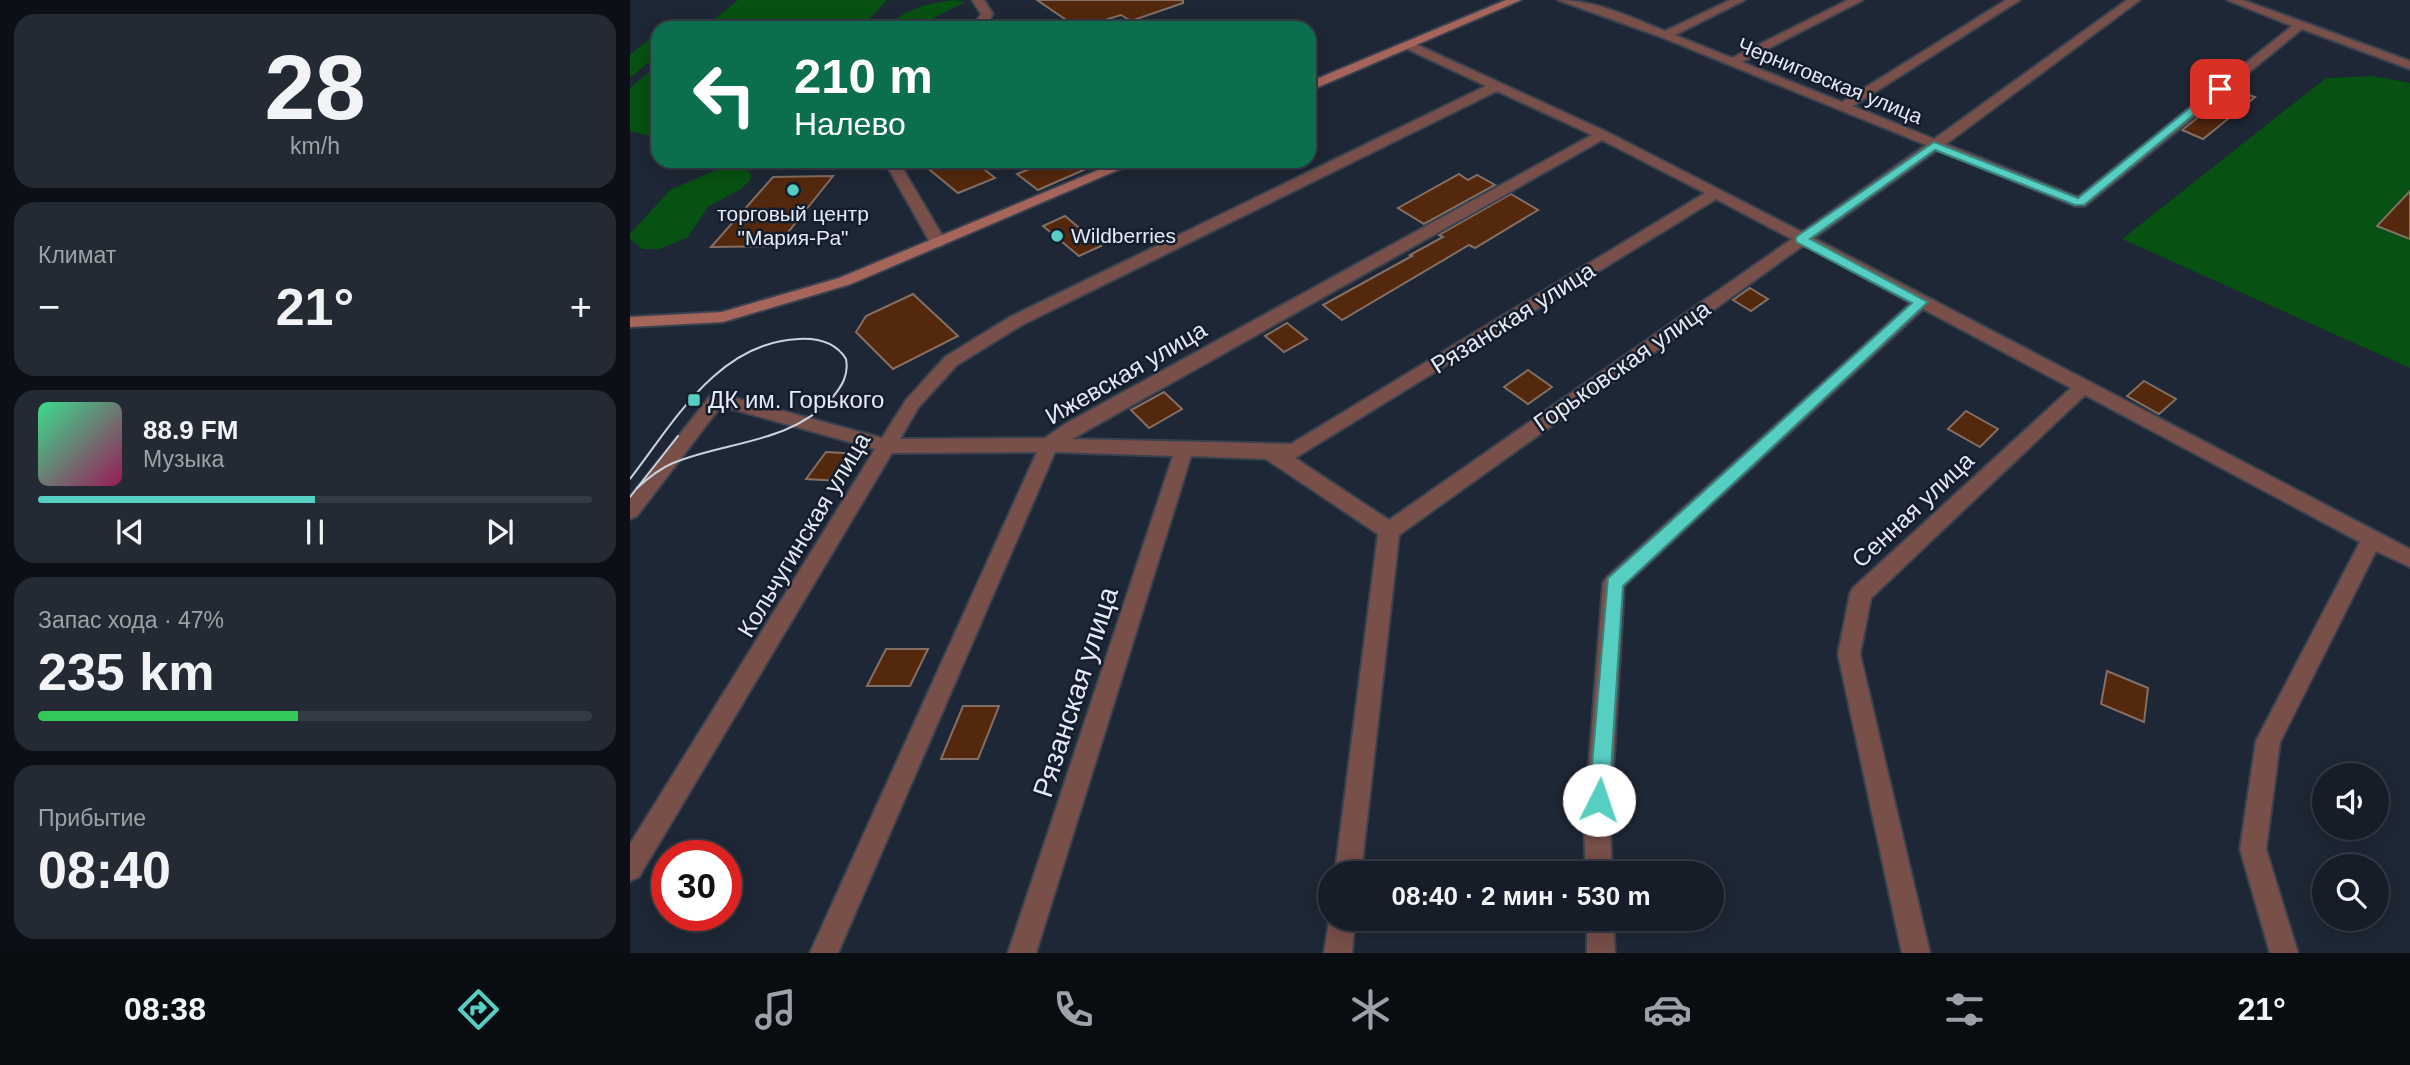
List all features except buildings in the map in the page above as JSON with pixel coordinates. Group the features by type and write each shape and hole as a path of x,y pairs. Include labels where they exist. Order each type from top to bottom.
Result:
{"main road":[{"path":"1316,84 1515,0"},
{"path":"630,322 723,317 845,281 1115,168"}],"street":[{"path":"978,0 987,14 982,21"},
{"name":"Черниговская улица","path":"1564,0 1596,8 1665,35 2080,203 2300,24"},
{"path":"1665,35 1739,0"},
{"path":"1731,63 1857,0"},
{"path":"1843,107 2014,0"},
{"name":"Горьковская улица","path":"1389,531 1934,146 2134,0"},
{"path":"2233,0 2410,65"},
{"path":"1409,45 1602,135 1716,193 2410,559"},
{"name":"Кольчугинская улица","path":"630,867 912,404 951,361 1016,321 1496,86"},
{"name":"Ижевская улица","path":"824,953 1049,445 1074,428 1602,135"},
{"path":"895,168 938,242"},
{"name":"Рязанская улица","path":"630,511 717,399 887,446 1049,445 1295,451 1716,193"},
{"path":"1598,861 1597,827 1614,583 1921,302"},
{"name":"Сенная улица","path":"1916,953 1849,654 1861,594 2084,386"},
{"name":"Рязанская улица","path":"1022,953 1184,450"},
{"path":"1269,452 1299,469 1389,531 1349,861"},
{"path":"2284,953 2253,849 2268,741 2371,540"},
{"path":"1338,953 1341,931"},
{"path":"1600,931 1601,953"}],"green space":[{"path":"738,0 887,0 868,21 712,21"},
{"path":"954,0 965,2 932,21 893,21 917,8"},
{"path":"651,38 651,60 630,78 630,55"},
{"path":"651,71 651,136 630,131 630,88"},
{"path":"2372,76 2410,83 2410,368 2122,239 2326,78"},
{"path":"721,168 748,168 752,178 741,189 708,207 687,238 659,249 643,249 630,239 630,234 670,190"}],"tram line":[{"path":"630,479 681,410 722,370 745,354 770,344 806,339 832,345 846,359 846,375 842,385 815,413 777,433 673,463 637,488"},
{"path":"637,488 678,436"},
{"path":"630,497 637,488"}],"place":[{"name":"торговый центр \"Мария-Ра\"","path":"793,190"},
{"name":"Wildberries","path":"1057,236"},
{"name":"ДК им. Горького","path":"694,400"}],"route":[{"path":"1599,800 1614,583 1921,302 1801,239 1934,146 2080,203 2220,89"}]}
